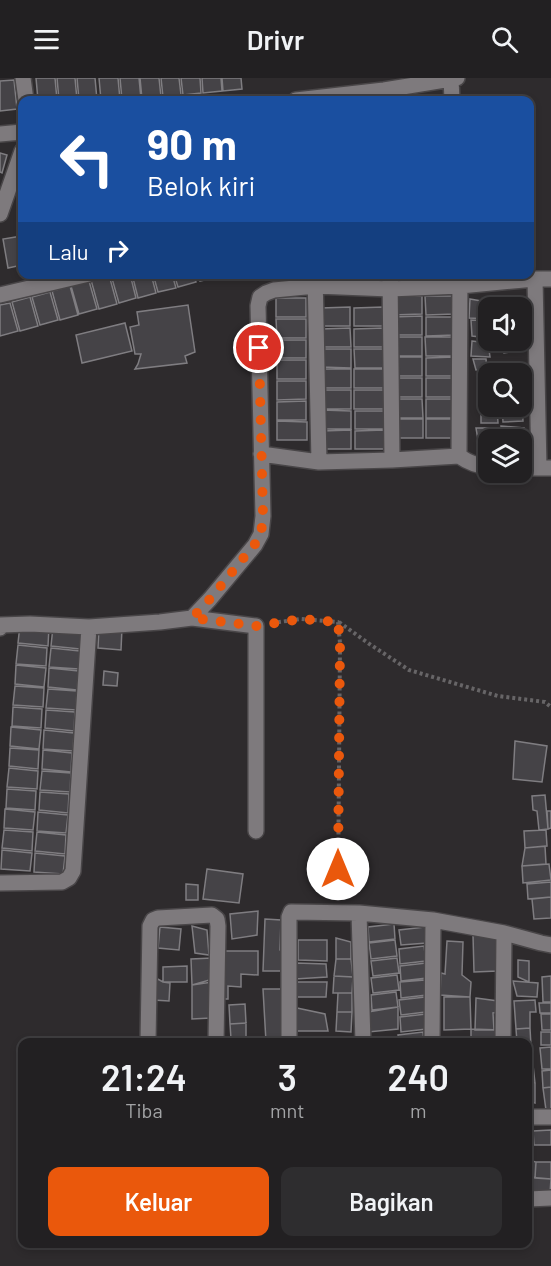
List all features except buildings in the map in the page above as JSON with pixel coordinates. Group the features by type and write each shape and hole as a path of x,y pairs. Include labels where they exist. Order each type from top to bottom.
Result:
{"street":[{"path":"23,78 25,96"},
{"path":"368,96 384,95 457,78"},
{"path":"451,79 452,96"},
{"path":"0,134 18,132"},
{"path":"0,213 16,189"},
{"path":"0,295 68,279"},
{"path":"535,279 545,468"},
{"path":"192,618 261,534 263,516 258,306 260,297 266,292 315,280 390,282 551,279"},
{"path":"315,280 319,462"},
{"path":"459,456 460,280"},
{"path":"390,282 392,460"},
{"path":"261,454 319,462 459,456 478,466"},
{"path":"0,628 0,625 30,624 89,627 192,618 256,626 255,831"},
{"path":"0,883 62,882 69,878 73,871 89,627"},
{"path":"290,1038 290,914 294,911 359,913 433,920 504,933 551,945"},
{"path":"359,913 363,1038"},
{"path":"148,1038 150,926 153,920 212,915 217,919 218,926 216,1038"},
{"path":"432,1038 433,920"},
{"path":"503,1038 504,933"},
{"path":"532,1117 551,1118"},
{"path":"532,1199 551,1198"}],"path":[{"path":"256,626 301,619 338,622 410,670 498,696 545,702 551,707"},
{"path":"338,622 340,643 338,892"}],"route":[{"path":"259,348 263,516 261,534 210,599 192,618 256,626 301,619 338,622 340,643 338,869"}]}
